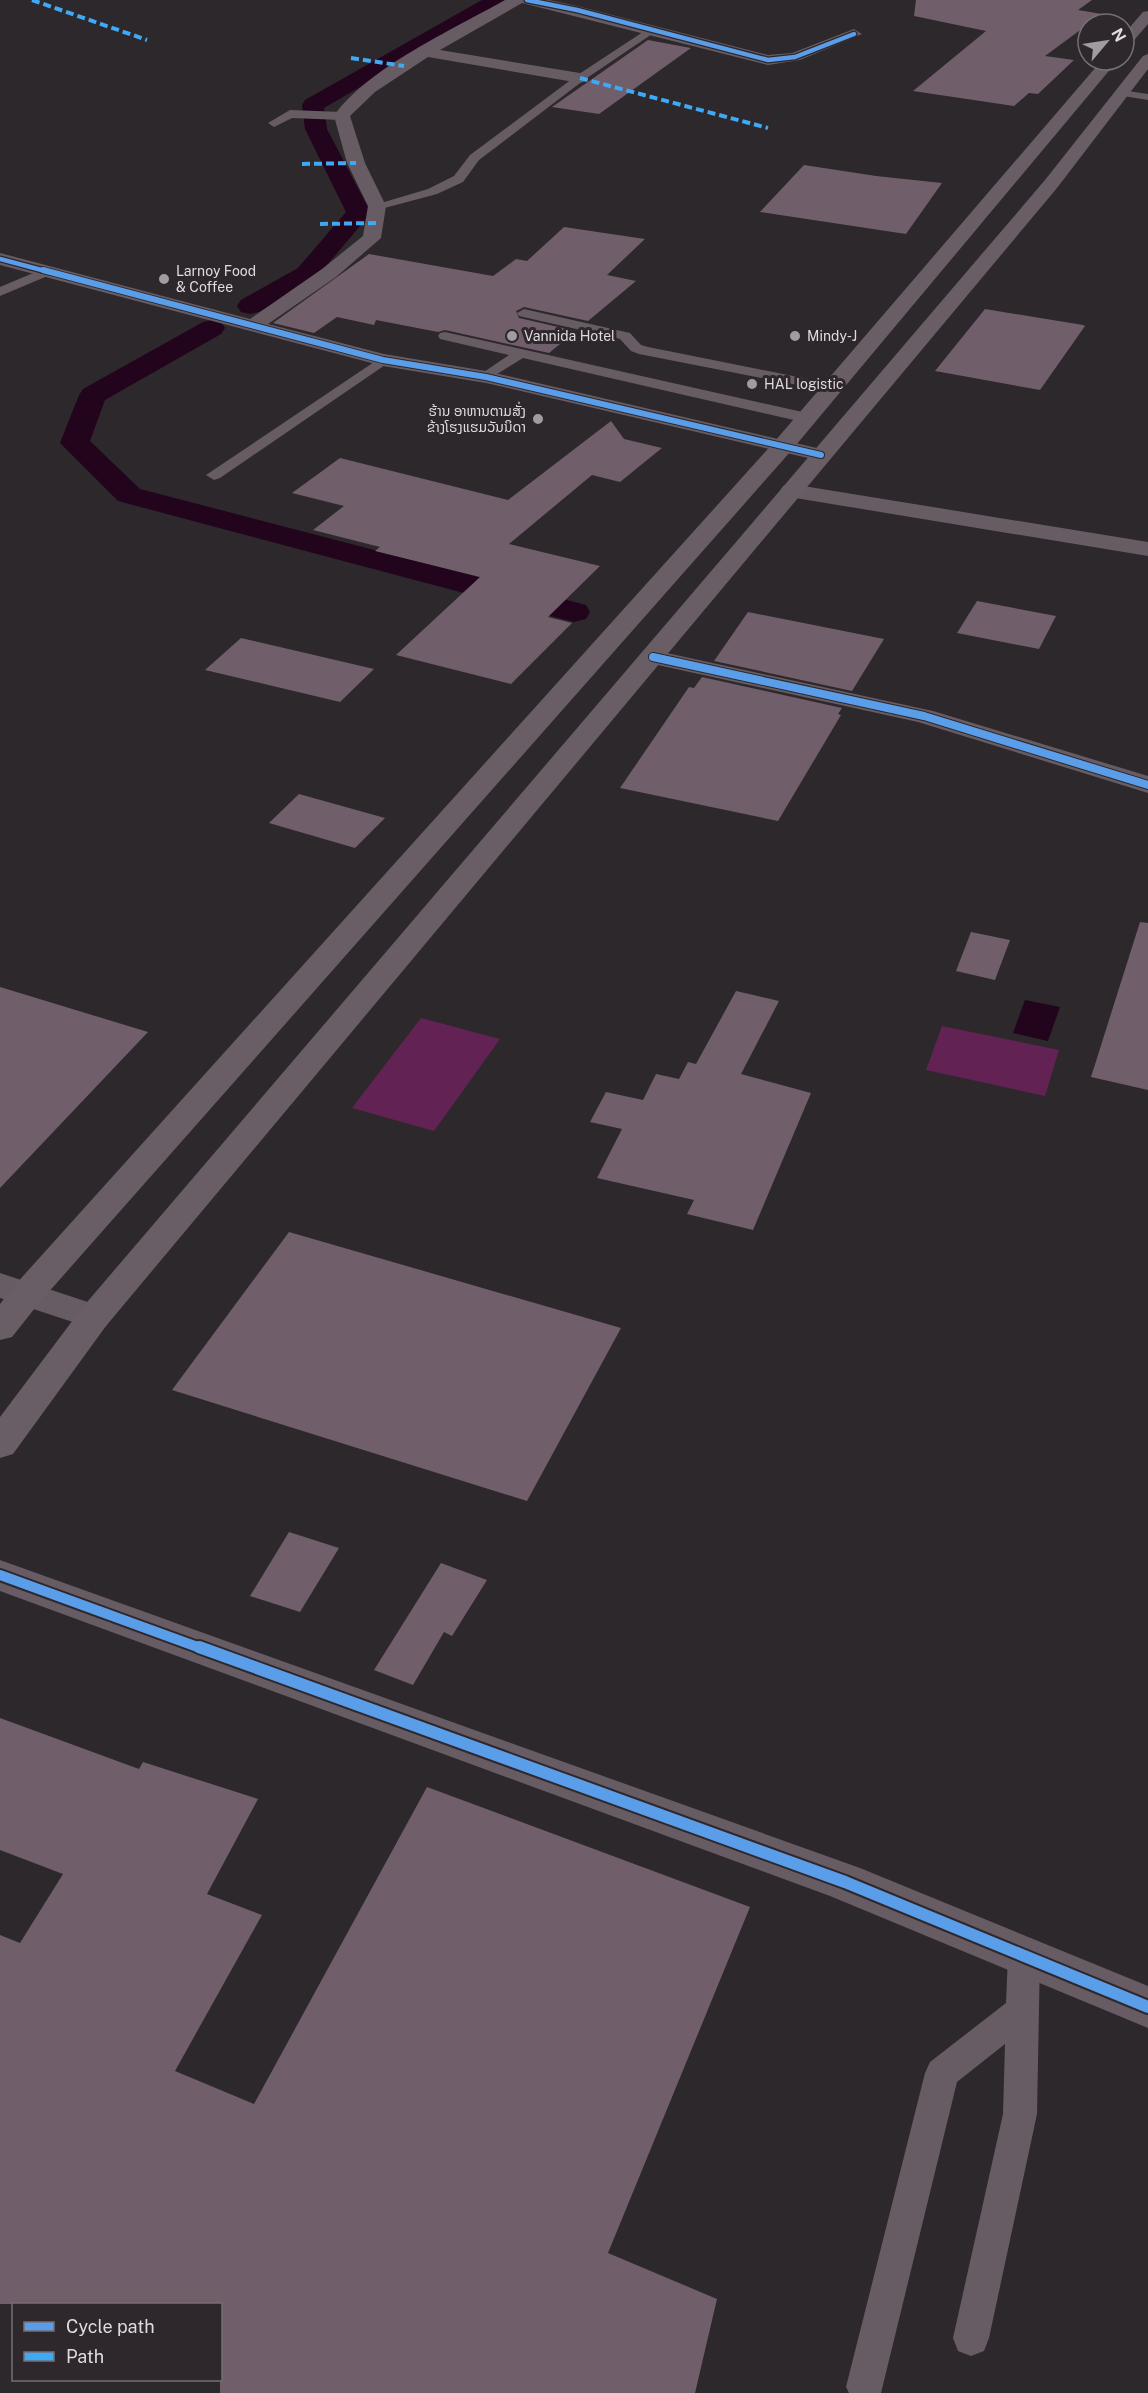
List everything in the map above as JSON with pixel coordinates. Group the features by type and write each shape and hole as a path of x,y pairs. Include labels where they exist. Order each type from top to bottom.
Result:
{"main road":[{"path":"1136,29 1148,15"},
{"path":"0,1444 94,1317 1051,184 1148,59"},
{"path":"0,1328 14,1289 783,446 1100,72"}],"street":[{"path":"251,327 329,273 372,238 377,206 356,163 342,116 355,98 426,52 516,0"},
{"path":"527,0 768,60 781,60 854,34"},
{"path":"426,52 580,78"},
{"path":"0,260 383,360 486,377 822,455"},
{"path":"791,491 1148,549"},
{"path":"653,657 924,716 1148,785"},
{"path":"14,1289 94,1317"},
{"path":"0,1575 834,1878 1148,2007"}],"lane":[{"path":"377,206 460,180 470,168 474,158 580,78 653,30"},
{"path":"1121,93 1148,97"},
{"path":"274,123 285,115 342,116"},
{"path":"0,292 45,272"},
{"path":"524,313 625,336 636,348 644,351 833,388"},
{"path":"445,336 807,418"},
{"path":"486,377 521,353"},
{"path":"214,475 383,360"},
{"path":"971,2338 1020,2114 1024,1956"},
{"path":"865,2387 942,2073 1023,2010"}],"shaded area":[{"path":"1025,1000 1060,1007 1048,1041 1013,1033"},
{"path":"421,1018 500,1039 434,1131 352,1108"},
{"path":"942,1026 1059,1050 1045,1096 926,1070"}],"building":[{"path":"916,0 1092,0 1078,10 1090,12 1076,12 1076,33 1045,56 1074,60 1038,94 1029,93 1014,106 913,91 986,31 914,16"},
{"path":"648,40 691,48 599,114 552,107"},
{"path":"804,165 942,183 906,234 760,212"},
{"path":"564,227 645,239 607,275 636,281 588,321 524,307 516,311 519,318 576,331 549,353 445,330 438,332 376,320 374,325 337,317 314,333 273,323 369,254 493,276 516,259 527,261"},
{"path":"985,309 1085,326 1040,390 935,371"},
{"path":"611,421 624,439 662,448 620,482 592,475 509,544 600,566 548,617 572,623 511,684 396,655 480,577 375,551 380,547 313,530 344,506 292,493 340,458 508,500"},
{"path":"977,601 1056,616 1039,649 957,633"},
{"path":"748,612 884,639 852,691 714,661"},
{"path":"241,638 374,669 340,702 205,670"},
{"path":"702,677 842,708 838,714 841,715 778,821 620,788 689,687 694,688"},
{"path":"299,794 385,818 355,848 269,823"},
{"path":"1140,922 1148,923 1148,1090 1091,1077"},
{"path":"971,932 1010,940 995,980 956,971"},
{"path":"0,987 148,1032 0,1188"},
{"path":"736,991 779,1001 741,1074 811,1093 753,1230 687,1214 694,1200 597,1178 622,1129 590,1122 606,1092 643,1100 656,1074 679,1079 688,1062 696,1064"},
{"path":"289,1232 621,1328 527,1501 172,1390"},
{"path":"289,1532 339,1548 300,1612 250,1596"},
{"path":"441,1563 487,1580 452,1636 444,1632 413,1685 374,1670"},
{"path":"0,1718 139,1769 143,1762 258,1799 207,1894 262,1915 175,2071 254,2104 427,1787 750,1907 608,2253 717,2299 695,2393 220,2393 222,2303 0,2304 0,1935 20,1943 63,1874 0,1850"}],"waterway":[{"path":"250,306 307,273 359,213 316,129 313,105 496,0"},
{"path":"212,328 93,395 75,443 129,495 574,612"}],"marked path":[{"path":"32,0 147,40"},
{"path":"351,58 404,66"},
{"path":"580,78 768,128"},
{"path":"302,164 356,163"},
{"path":"320,224 376,223"}],"cycle path":[{"path":"527,0 577,10 768,60 795,57 854,34"},
{"path":"0,259 383,360 486,377 821,455"},
{"path":"653,657 924,716 1148,785"},
{"path":"0,1575 845,1882 1148,2007"}],"place":[{"name":"Larnoy Food & Coffee","path":"164,279"},
{"name":"Vannida Hotel","path":"512,336"},
{"name":"Mindy-J","path":"795,336"},
{"name":"HAL logistic","path":"752,384"},
{"name":"ຮ້ານ ອາຫານຕາມສັ່ງ ຂ້າງໂຮງແຮມວັນນິດາ","path":"538,419"}]}
